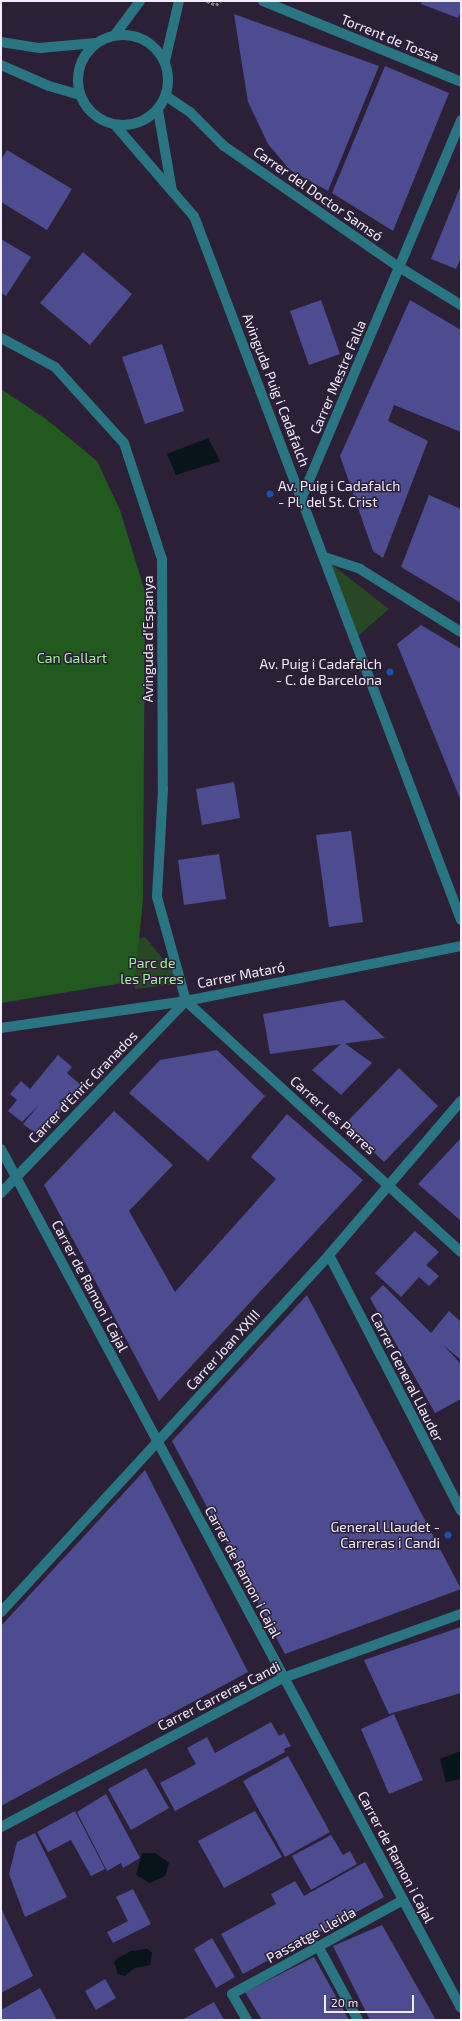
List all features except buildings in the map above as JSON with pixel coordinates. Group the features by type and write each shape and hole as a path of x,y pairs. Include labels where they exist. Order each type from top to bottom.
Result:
{"street":[{"path":"114,36 140,1"},
{"path":"96,43 79,66 80,95 97,118 115,125 138,123 158,110 166,96 169,78 165,61 179,1"},
{"name":"Torrent de Tossa","path":"263,1 461,82"},
{"path":"1,42 40,48 96,43 114,36 144,39 165,61"},
{"path":"1,65 49,86 80,95"},
{"name":"Carrer del Doctor Samsó","path":"166,96 190,112 224,146 399,267 461,305"},
{"path":"158,110 172,192"},
{"name":"Carrer Mestre Falla","path":"302,497 461,120"},
{"name":"Avinguda Puig i Cadafalch","path":"115,125 194,216 302,497 461,920"},
{"name":"Avinguda d'Espanya","path":"1,338 55,367 124,443 162,559 163,789 157,897 186,1001"},
{"path":"324,557 360,569 461,632"},
{"name":"Carrer Mataró","path":"1,1028 186,1001 461,946"},
{"name":"Carrer d'Enric Granados","path":"1,1193 186,1001"},
{"name":"Carrer Les Parres","path":"186,1001 461,1252"},
{"name":"Carrer Joan XXIII","path":"1,1612 159,1442 328,1255 461,1101"},
{"name":"Carrer de Ramon i Cajal","path":"1,1148 15,1177 159,1442 283,1678 461,2008"},
{"name":"Carrer General Llauder","path":"328,1255 461,1511"},
{"name":"Carrer Carreras Candi","path":"1,1827 283,1678 461,1614"},
{"name":"Passatge Lleida","path":"247,2020 232,1994 403,1900"},
{"path":"318,1946 358,2020"}],"path":[{"path":"207,1 216,5 220,1"}],"green space":[{"name":"Can Gallart","path":"1,389 46,419 97,461 120,510 145,592 143,899 135,981 1,1003"},
{"path":"331,564 389,609 358,636"},
{"name":"Parc de les Parres","path":"145,937 172,970 178,984 135,989 138,939"}],"shaded area":[{"path":"208,438 220,461 176,475 167,454"},
{"path":"461,1751 461,1779 446,1782 440,1759"},
{"path":"142,1853 155,1853 169,1863 165,1876 150,1883 136,1875"},
{"path":"148,1949 152,1953 150,1965 134,1968 125,1976 118,1974 114,1962 118,1958 131,1951"}],"place":[{"name":"Av. Puig i Cadafalch - Pl, del St. Crist","path":"270,494"},
{"name":"Av. Puig i Cadafalch - C. de Barcelona","path":"390,672"},
{"name":"General Llaudet - Carreras i Candi","path":"448,1535"}]}
